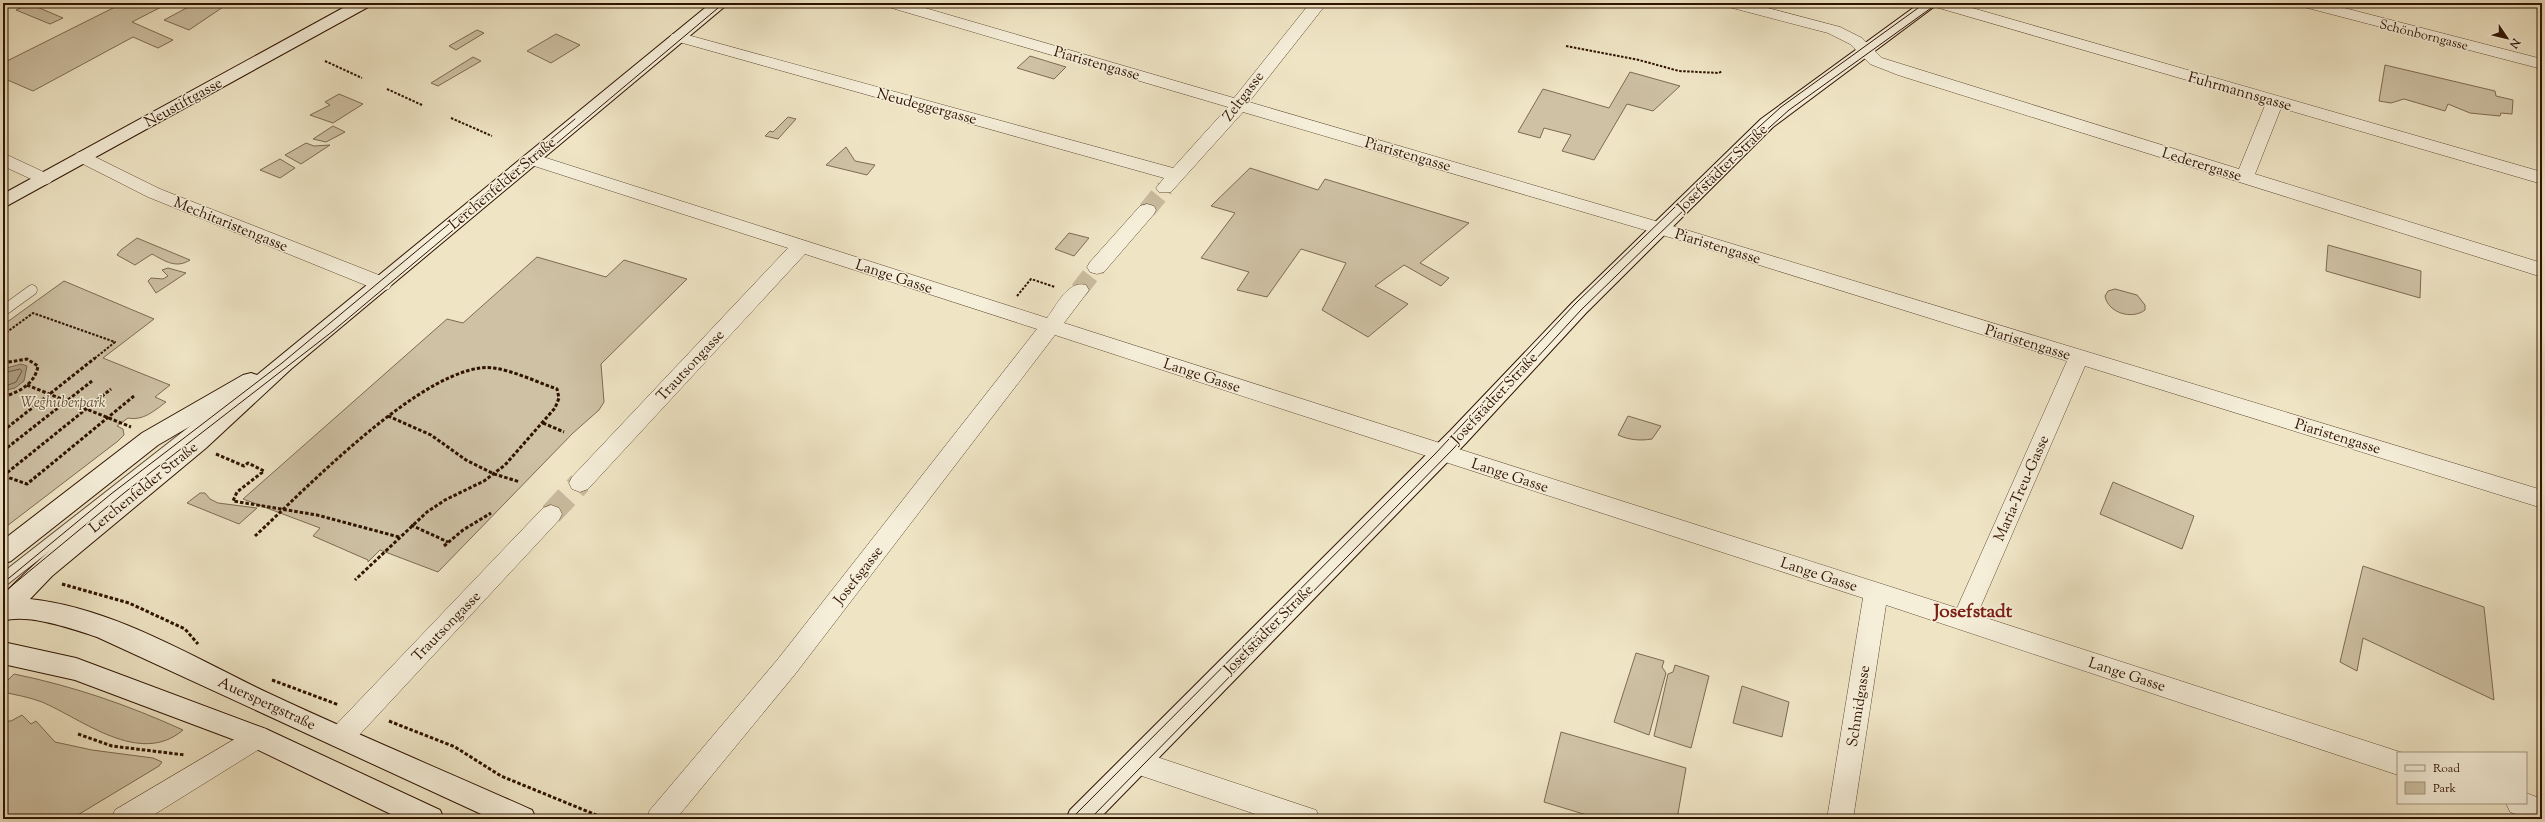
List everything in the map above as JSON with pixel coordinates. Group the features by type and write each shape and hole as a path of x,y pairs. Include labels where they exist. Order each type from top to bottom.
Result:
{"main road":[{"name":"Neustiftgasse","path":"3,202 364,3"},
{"name":"Lerchenfelder Straße","path":"4,608 67,548 198,442 283,363 382,284 721,3"},
{"name":"Josefstädter Straße","path":"1080,819 1442,453 1579,308 1767,123 1931,3"},
{"name":"Lerchenfelder Straße","path":"3,554 94,480 150,439 283,363"},
{"name":"Auerspergstraße","path":"4,608 72,619 124,637 522,819"},
{"path":"3,653 76,669 257,737 430,819"}],"street":[{"name":"Piaristengasse","path":"891,3 1660,228 2542,498"},
{"name":"Zeltgasse","path":"1171,182 1240,104 1244,95 1304,19 1320,3"},
{"name":"Lederergasse","path":"1731,3 1834,30 1856,41 1876,61 1904,72 2542,270"},
{"name":"Fuhrmannsgasse","path":"1938,3 2542,178"},
{"name":"Schönborngasse","path":"2306,3 2542,64"},
{"path":"2351,15 2371,3"},
{"name":"Neudeggergasse","path":"678,38 1171,182"},
{"path":"2245,177 2275,101"},
{"name":"Mechitaristengasse","path":"83,157 154,193 382,284"},
{"path":"3,159 44,179"},
{"name":"Lange Gasse","path":"531,159 1963,620 2397,763"},
{"path":"1097,268 1147,210"},
{"name":"Trautsongasse","path":"580,483 801,246"},
{"name":"Josefsgasse","path":"661,817 787,666 1050,326 1078,292"},
{"name":"Maria-Treu-Gasse","path":"1963,620 2079,357"},
{"name":"Trautsongasse","path":"341,737 551,514"},
{"name":"Schmidgasse","path":"1840,819 1876,592"},
{"path":"124,819 257,737"},
{"path":"1136,762 1307,819"},
{"path":"2522,804 2542,811"}],"lane":[{"path":"3,311 32,290"},
{"name":"Lerchenfelder Straße","path":"3,580 140,471 283,363"}],"path":[{"path":"1566,46 1639,60 1679,71 1719,73 1722,71"},
{"path":"325,61 362,78"},
{"path":"387,89 422,105"},
{"path":"451,118 492,136"},
{"path":"1004,311 1031,279 1078,292"},
{"path":"3,335 33,313 115,342 3,431"},
{"path":"3,363 18,359 34,361 38,366 38,372 27,386 3,397"},
{"path":"255,536 388,416 418,393 437,383 469,371 493,368 557,389 558,403 543,423 505,465 494,474 445,500 411,525 355,580"},
{"path":"3,451 92,381"},
{"path":"27,386 123,422 150,439"},
{"path":"3,476 111,389"},
{"path":"3,476 27,484 134,396"},
{"path":"388,416 431,435 462,458 494,474 520,482"},
{"path":"543,423 564,432"},
{"path":"220,456 244,466 248,463 264,470 237,492 233,501 287,507 344,520 399,537"},
{"path":"444,546 463,530 491,513"},
{"path":"411,525 448,542"},
{"path":"34,578 78,587 129,603 185,629 202,648"},
{"path":"267,677 455,747 501,776 597,818 606,819"},
{"path":"78,734 112,746 186,755"}],"green space":[{"path":"108,3 134,3 128,6 130,8 141,3 169,3 132,22 173,40 158,48 133,37 33,91 3,78 3,63 115,7"},
{"path":"196,3 229,3 189,30 164,20"},
{"path":"30,4 63,18 50,24 16,10"},
{"path":"477,30 484,33 456,50 449,46"},
{"path":"556,34 580,45 551,63 527,51"},
{"path":"1030,56 1066,67 1054,79 1017,68"},
{"path":"473,57 481,61 438,86 431,83"},
{"path":"2385,65 2495,91 2496,96 2513,100 2512,114 2501,113 2500,116 2470,113 2448,104 2445,111 2404,99 2391,103 2379,101"},
{"path":"1630,72 1680,86 1653,111 1627,104 1594,160 1562,151 1571,135 1544,128 1540,138 1518,132 1543,89 1609,108"},
{"path":"339,94 363,104 333,123 310,115 330,105 325,102"},
{"path":"788,117 796,119 778,139 765,136 770,131 773,132"},
{"path":"333,126 345,132 326,142 313,139"},
{"path":"306,143 314,146 330,145 301,164 285,155"},
{"path":"846,147 855,161 875,165 867,175 826,165"},
{"path":"280,159 295,168 280,178 260,170"},
{"path":"1250,168 1318,190 1325,179 1469,223 1420,263 1449,278 1441,286 1404,265 1375,286 1408,304 1368,337 1322,310 1346,263 1301,249 1267,297 1237,290 1249,272 1201,258 1235,213 1211,206"},
{"path":"1069,233 1089,238 1074,256 1055,249"},
{"path":"137,238 190,260 185,263 175,264 152,254 135,265 117,255 121,250"},
{"path":"2328,245 2421,271 2420,298 2326,271"},
{"path":"537,257 606,277 624,260 687,279 601,364 604,402 599,410 573,433 438,572 380,550 368,562 368,560 313,536 320,528 243,499 447,319 463,323"},
{"path":"168,268 186,273 156,293 148,281 151,278 163,279 168,276 162,270"},
{"name":"Weghuberpark","path":"64,281 154,319 103,358 170,385 155,397 166,402 143,417 133,419 128,418 117,426 123,429 124,435 118,441 3,529 3,325"},
{"path":"2115,289 2137,295 2145,305 2145,310 2134,314 2116,311 2107,302 2105,296 2108,291"},
{"path":"1628,416 1661,426 1652,439 1639,440 1626,438 1618,435"},
{"path":"2113,482 2194,516 2182,549 2100,514"},
{"path":"200,493 205,493 210,499 218,503 257,508 239,524 187,503"},
{"path":"2363,566 2484,607 2494,700 2363,638 2357,671 2340,662"},
{"path":"1636,653 1664,661 1662,667 1666,673 1649,735 1614,722"},
{"path":"1675,665 1709,676 1691,748 1654,736 1668,674 1673,672"},
{"path":"14,674 79,690 142,712 183,730 166,740 148,744 130,742 111,736 42,702 3,692 3,685"},
{"path":"1742,686 1789,702 1782,737 1733,723"},
{"path":"22,715 31,724 36,721 55,742 92,750 153,758 162,762 159,766 71,819 3,819 3,721 11,721"},
{"path":"1561,732 1686,768 1677,819 1600,819 1544,802"}],"water":[{"path":"21,364 27,366 24,381 15,388 3,391 3,369"}],"tunnel":[{"path":"1147,210 1165,188"},
{"path":"1079,290 1097,267"},
{"path":"551,514 580,483"}],"tram line":[{"path":"3,593 124,493 333,331 724,3"},
{"path":"1071,819 1435,454 1575,304 1740,144 1781,107 1925,3"},
{"path":"1090,819 1453,449 1581,310 1761,135 1789,110 1938,3"},
{"path":"3,583 111,494 282,363 575,119"}],"district":[{"name":"Josefstadt","path":"1973,610"}]}
